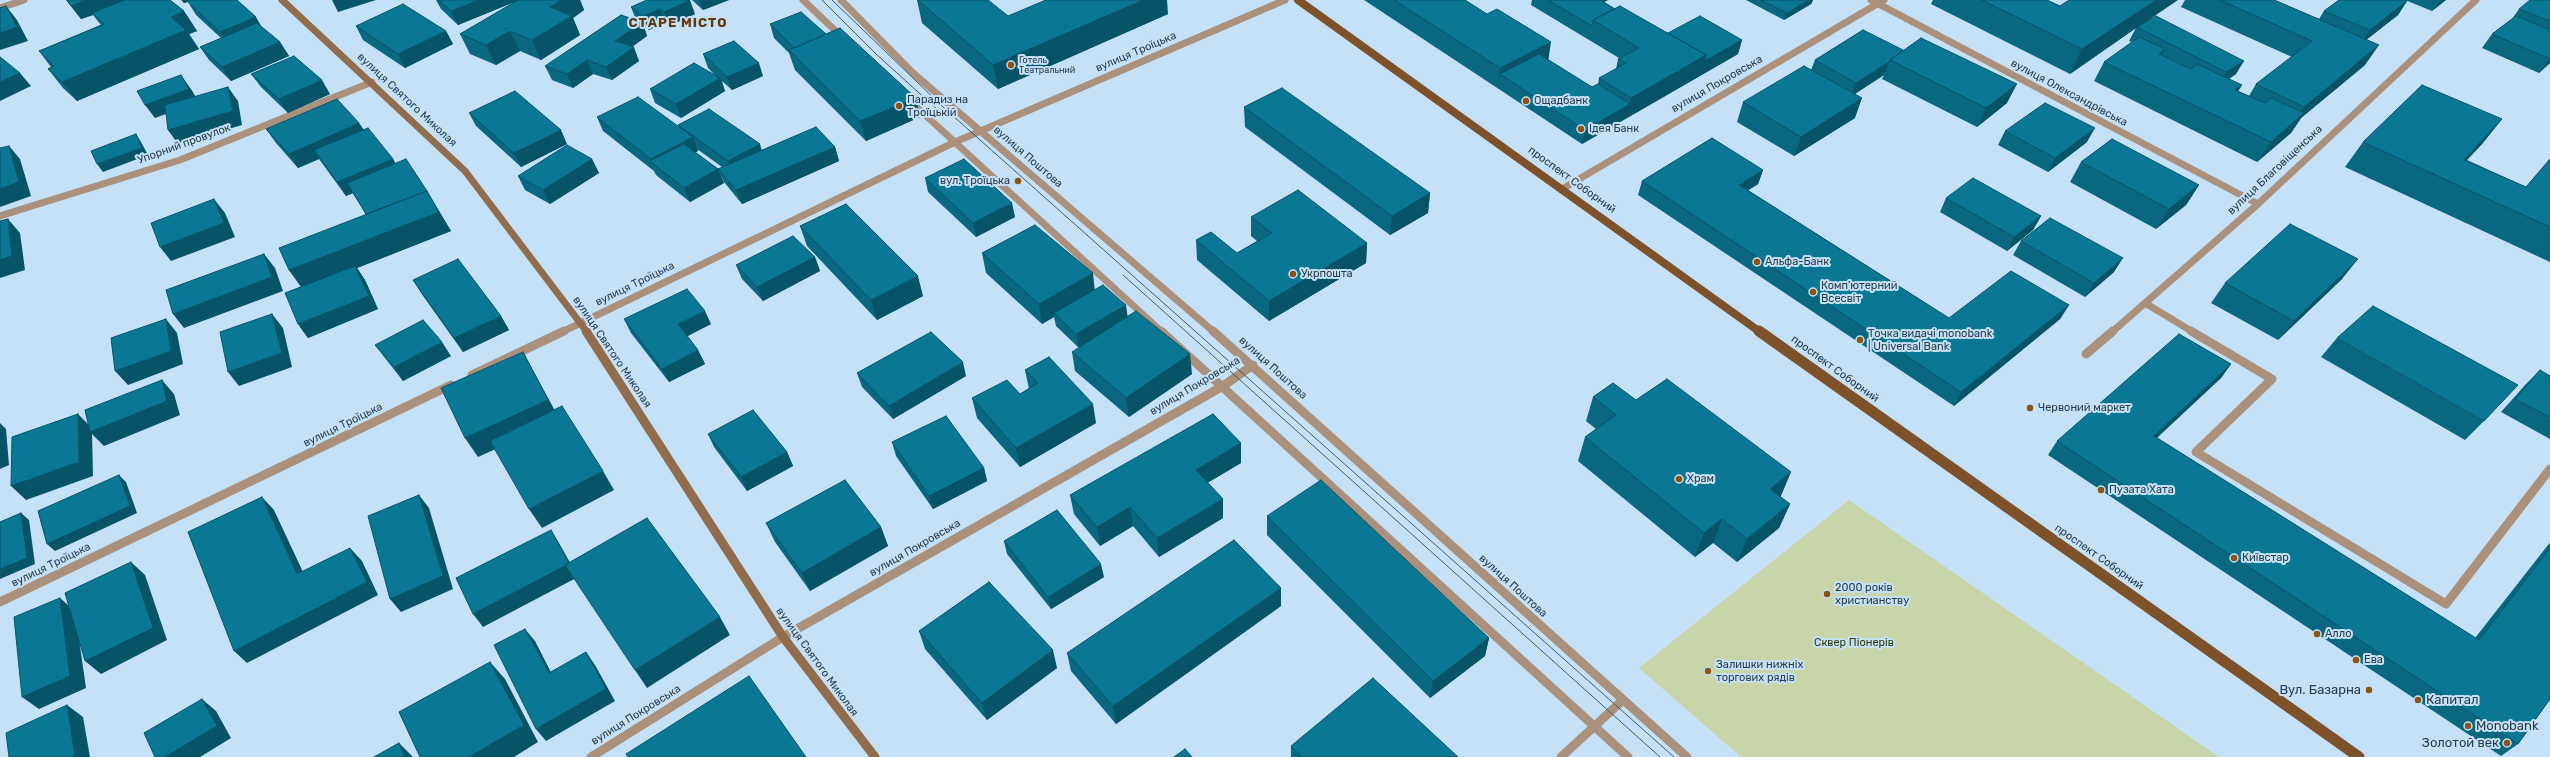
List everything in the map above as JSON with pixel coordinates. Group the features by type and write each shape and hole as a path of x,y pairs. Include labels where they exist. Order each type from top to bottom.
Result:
{"main road":[{"name":"проспект Соборний","path":"1298,0 1956,472 2359,757"}],"street":[{"path":"0,8 24,0"},
{"name":"вулиця Святого Миколая","path":"282,0 372,82 465,171 581,322 783,637 875,757"},
{"path":"804,0 848,43"},
{"name":"вулиця Поштова","path":"841,0 913,73 1253,365 1687,757"},
{"name":"вулиця Троїцька","path":"0,602 955,142 1285,0"},
{"name":"вулиця Олександрівська","path":"1871,0 1881,2 2258,204"},
{"name":"вулиця Благовіщенська","path":"2086,354 2258,204 2476,0"},
{"name":"вулиця Покровська","path":"1562,189 1881,2"},
{"name":"Упорний провулок","path":"0,216 180,160 372,82"},
{"path":"904,95 1628,757"},
{"path":"2145,303 2272,378 2196,452 2446,604 2550,469"},
{"name":"вулиця Покровська","path":"591,757 783,637 1223,386 1253,365"},
{"path":"1561,757 1623,700"}],"green space":[{"name":"Сквер Піонерів","path":"1849,500 2219,757 1741,757 1639,668"}],"building":[{"path":"67,0 87,0 71,6"},
{"path":"125,0 170,0 184,11 171,17 186,30 62,82 48,69 54,66 39,51 104,24 92,13"},
{"path":"237,0 256,17 220,32 187,1"},
{"path":"439,0 479,0 451,11"},
{"path":"518,0 562,0 550,7 572,16 532,40 510,31 486,45 460,34"},
{"path":"647,0 690,0 664,12 660,9 643,16 631,7"},
{"path":"918,0 988,0 1008,16 1046,0 1143,0 993,65"},
{"path":"1394,0 1465,0 1487,14 1497,9 1551,42 1500,68"},
{"path":"1548,0 1600,0 1615,9 1593,20 1592,26"},
{"path":"1761,0 1809,0 1787,13"},
{"path":"1982,0 2047,0 2060,6 2069,0 2156,0 2082,49"},
{"path":"2220,0 2274,0 2379,45 2304,107 2256,84 2312,41"},
{"path":"2339,0 2407,1 2370,30 2324,11"},
{"path":"2530,0 2550,0 2550,21 2519,9"},
{"path":"403,4 446,31 398,54 356,26"},
{"path":"6,6 17,27 0,33 0,8"},
{"path":"1620,6 1706,55 1631,98 1599,78 1626,63 1618,59 1639,48 1593,20"},
{"path":"801,12 826,34 794,48 770,24"},
{"path":"621,15 642,22 615,41 634,47 606,67 587,60 567,74 545,66"},
{"path":"1700,16 1742,40 1705,61 1706,55 1668,33"},
{"path":"2156,16 2244,61 2226,72 2137,27"},
{"path":"2516,16 2550,30 2550,59 2492,34"},
{"path":"257,23 280,42 222,67 200,47"},
{"path":"840,28 916,98 860,121 789,50"},
{"path":"1863,30 1903,50 1889,62 1856,83 1815,60"},
{"path":"2139,37 2165,49 2159,54 2191,69 2197,64 2242,85 2235,90 2265,103 2271,98 2304,113 2271,142 2104,62"},
{"path":"1921,38 2017,84 1986,108 1890,60"},
{"path":"734,41 759,63 727,77 703,54"},
{"path":"1539,54 1592,87 1598,84 1630,104 1585,130 1500,74"},
{"path":"294,56 322,80 279,99 251,74"},
{"path":"0,57 20,73 0,82"},
{"path":"694,63 720,78 676,104 650,89"},
{"path":"1804,66 1862,98 1801,137 1743,102"},
{"path":"181,75 189,89 145,105 137,91"},
{"path":"2422,85 2502,119 2464,160 2526,187 2550,159 2550,227 2363,142"},
{"path":"228,87 233,111 168,130 165,105"},
{"path":"1282,88 1430,193 1392,216 1244,107"},
{"path":"515,91 561,130 514,153 469,113"},
{"path":"638,97 693,137 651,159 597,117"},
{"path":"337,99 359,123 289,154 266,129"},
{"path":"2045,103 2095,128 2055,158 2005,131"},
{"path":"709,109 760,144 728,161 678,125"},
{"path":"816,127 835,147 736,190 718,169"},
{"path":"368,128 393,159 337,182 314,150"},
{"path":"136,134 142,148 97,164 91,151"},
{"path":"1712,138 1763,170 1739,185 1949,318 2011,271 2069,305 1961,392 1642,181"},
{"path":"2112,139 2199,185 2169,209 2081,162"},
{"path":"684,144 718,169 684,188 650,161"},
{"path":"567,145 592,159 543,190 518,176"},
{"path":"9,146 19,182 0,189 0,148"},
{"path":"406,159 427,191 366,214 347,183"},
{"path":"964,159 1012,203 973,223 925,178"},
{"path":"1973,178 2041,216 2014,237 1946,198"},
{"path":"1298,190 1367,243 1269,301 1196,240 1211,232 1237,253 1272,233 1251,217"},
{"path":"427,191 439,212 289,270 279,248"},
{"path":"214,199 224,223 160,247 151,223"},
{"path":"846,204 918,276 871,300 800,226"},
{"path":"2050,218 2123,258 2094,283 2021,241"},
{"path":"8,219 12,256 0,260 0,221"},
{"path":"2290,224 2358,259 2294,321 2225,283"},
{"path":"1035,225 1093,273 1039,304 982,253"},
{"path":"793,236 815,257 757,287 736,265"},
{"path":"264,254 272,277 173,314 166,290"},
{"path":"458,259 501,316 454,338 413,280"},
{"path":"355,266 369,296 298,324 285,293"},
{"path":"1103,285 1126,305 1076,334 1054,313"},
{"path":"687,289 705,311 678,324 698,350 662,369 624,319"},
{"path":"2373,306 2518,385 2484,421 2337,338"},
{"path":"1136,311 1190,354 1126,398 1072,352"},
{"path":"272,314 282,353 228,372 220,332"},
{"path":"166,319 171,351 115,371 111,338"},
{"path":"423,320 442,342 394,367 375,345"},
{"path":"931,332 963,362 889,406 857,373"},
{"path":"2179,334 2231,364 2154,436 2479,640 2550,548 2550,699 2518,744 2057,441"},
{"path":"523,352 548,400 465,438 441,388"},
{"path":"1049,357 1093,404 1016,448 972,398 1007,380 1020,394 1038,383 1025,370"},
{"path":"2540,370 2550,376 2550,417 2515,399"},
{"name":"Храм","path":"1667,379 1791,472 1770,489 1790,504 1747,539 1722,519 1704,533 1585,437 1616,415 1593,397 1613,383 1636,400"},
{"path":"162,380 167,401 90,432 85,410"},
{"path":"562,406 603,471 529,509 490,441"},
{"path":"753,410 787,452 741,477 708,434"},
{"path":"78,414 79,462 11,486 12,437"},
{"path":"1213,414 1241,443 1196,470 1223,499 1157,538 1130,507 1097,527 1070,495"},
{"path":"946,416 984,468 929,496 892,442"},
{"path":"119,475 130,506 47,544 38,511"},
{"path":"845,480 881,527 802,573 766,523"},
{"path":"1321,480 1489,638 1433,681 1267,516"},
{"path":"419,495 443,576 390,599 368,516"},
{"path":"262,497 297,574 350,548 367,582 234,651 188,532"},
{"path":"1057,510 1101,564 1048,597 1004,541"},
{"path":"21,513 27,558 0,569 0,522"},
{"path":"647,518 720,617 635,670 565,565"},
{"path":"551,530 569,563 473,614 456,578"},
{"path":"1234,540 1281,588 1113,706 1067,653"},
{"path":"131,562 153,628 85,661 65,593"},
{"path":"989,582 1053,650 982,703 919,631"},
{"path":"60,598 70,676 22,697 14,617"},
{"path":"525,629 549,673 586,652 606,689 536,729 494,645"},
{"path":"490,662 524,725 469,757 420,757 399,712"},
{"path":"749,676 806,757 628,757 626,754"},
{"path":"1373,678 1458,757 1302,757 1291,746"},
{"path":"202,699 217,726 165,757 155,757 144,733"},
{"path":"67,705 75,757 9,757 6,733"},
{"path":"399,743 405,757 374,757"},
{"path":"1185,749 1192,757 1174,757"}],"tram line":[{"path":"822,0 876,54 938,110"},
{"path":"832,0 943,107 1674,757"},
{"path":"1123,275 1660,757"}],"place":[{"name":"Готель Театральний","path":"1011,65"},
{"name":"Ощадбанк","path":"1526,101"},
{"name":"Парадиз на Троїцькій","path":"899,106"},
{"name":"Ідея Банк","path":"1581,129"},
{"name":"вул. Троїцька","path":"1018,181"},
{"name":"Альфа-Банк","path":"1757,262"},
{"name":"Укрпошта","path":"1293,274"},
{"name":"Комп’ютерний Всесвіт","path":"1813,292"},
{"name":"Точка видачі monobank | Universal Bank","path":"1860,340"},
{"name":"Червоний маркет","path":"2030,408"},
{"name":"Храм","path":"1679,479"},
{"name":"Пузата Хата","path":"2101,490"},
{"name":"Київстар","path":"2234,558"},
{"name":"2000 років христианству","path":"1827,594"},
{"name":"Алло","path":"2317,634"},
{"name":"Ева","path":"2356,660"},
{"name":"Залишки нижніх торгових рядів","path":"1708,671"},
{"name":"Вул. Базарна","path":"2369,690"},
{"name":"Капитал","path":"2418,700"},
{"name":"Monobank","path":"2468,726"},
{"name":"Золотой век","path":"2507,743"}],"district":[{"name":"СТАРЕ МІСТО","path":"678,23"}]}
